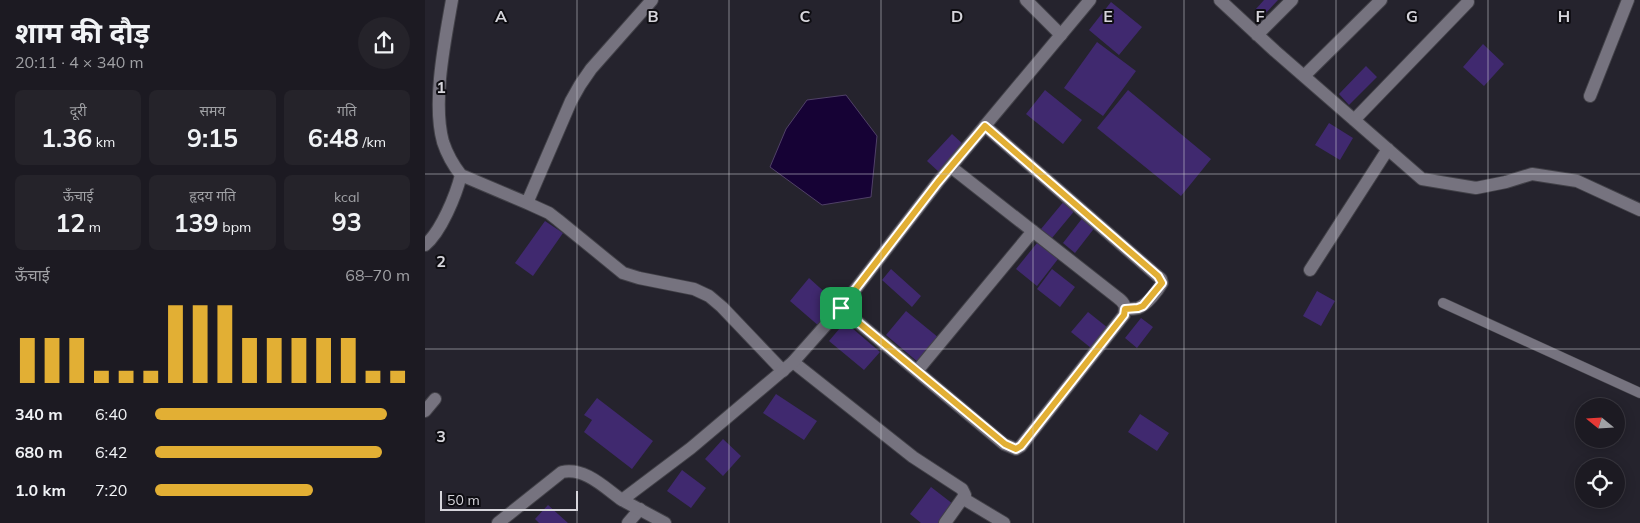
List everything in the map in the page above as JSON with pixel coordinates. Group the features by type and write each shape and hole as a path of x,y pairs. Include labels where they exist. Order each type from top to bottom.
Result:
{"street":[{"path":"453,0 442,61 439,112 447,153 461,175 549,213 623,273 694,289 709,296 722,307 783,371"},
{"path":"527,203 571,101 580,85 591,69 652,0"},
{"path":"1026,0 1061,34"},
{"path":"623,500 691,448 793,362 841,308 951,167 1090,0"},
{"path":"1220,0 1257,35 1422,179 1476,188 1532,174 1577,181 1640,210"},
{"path":"1257,35 1292,0"},
{"path":"1304,76 1381,0"},
{"path":"1590,96 1628,0"},
{"path":"1354,120 1468,2"},
{"path":"985,126 1161,280 1160,287 1143,306 1125,309"},
{"path":"1309,270 1388,149"},
{"path":"841,308 1005,444 1016,449 1021,446 1124,315 1124,302 951,167"},
{"path":"425,245 429,242 444,218 458,189 461,175"},
{"path":"917,371 1033,231"},
{"path":"793,362 913,457 962,488 965,495 963,500 945,523"},
{"path":"425,411 435,399"},
{"path":"498,523 562,472 572,470 585,475 623,500 665,523"},
{"path":"963,500 1004,523"},
{"path":"628,523 640,509"}],"lane":[{"path":"1443,303 1640,393"}],"shaded area":[{"path":"846,95 877,136 871,197 822,205 770,167 786,129 807,100"}],"building":[{"path":"1264,0 1278,0 1262,17 1255,10"},
{"path":"1111,2 1142,27 1119,55 1089,30"},
{"path":"1097,42 1136,71 1103,116 1064,88"},
{"path":"1483,44 1504,64 1484,86 1463,67"},
{"path":"1366,66 1377,77 1349,105 1339,94"},
{"path":"1045,90 1082,120 1063,144 1026,114"},
{"path":"1128,90 1211,159 1181,196 1097,128"},
{"path":"1329,123 1353,138 1340,160 1315,145"},
{"path":"952,134 964,145 939,172 927,161"},
{"path":"1065,200 1076,209 1052,238 1041,229"},
{"path":"1084,216 1096,226 1075,253 1063,243"},
{"path":"545,221 563,233 533,276 515,263"},
{"path":"1037,243 1058,259 1037,286 1016,269"},
{"path":"891,269 921,296 912,307 882,280"},
{"path":"1052,269 1075,287 1060,307 1037,289"},
{"path":"809,278 839,305 820,327 790,301"},
{"path":"1317,291 1335,301 1321,326 1303,316"},
{"path":"906,311 939,338 919,363 886,335"},
{"path":"1088,312 1108,328 1091,348 1071,332"},
{"path":"1141,318 1153,327 1137,348 1125,338"},
{"path":"845,322 880,352 864,370 829,341"},
{"path":"776,394 817,421 804,440 763,413"},
{"path":"597,398 653,441 632,469 584,432 592,420 584,415"},
{"path":"1140,414 1169,433 1157,451 1128,432"},
{"path":"723,439 741,456 723,476 705,459"},
{"path":"682,470 706,488 691,508 667,491"},
{"path":"931,487 953,504 938,523 921,523 910,514"},
{"path":"548,505 568,523 539,523 535,519"}],"route":[{"path":"985,126 1158,276 1162,283 1143,306 1125,309 1124,315 1021,446 1016,449 1010,448 1005,444 841,308 938,182 985,126"}]}
